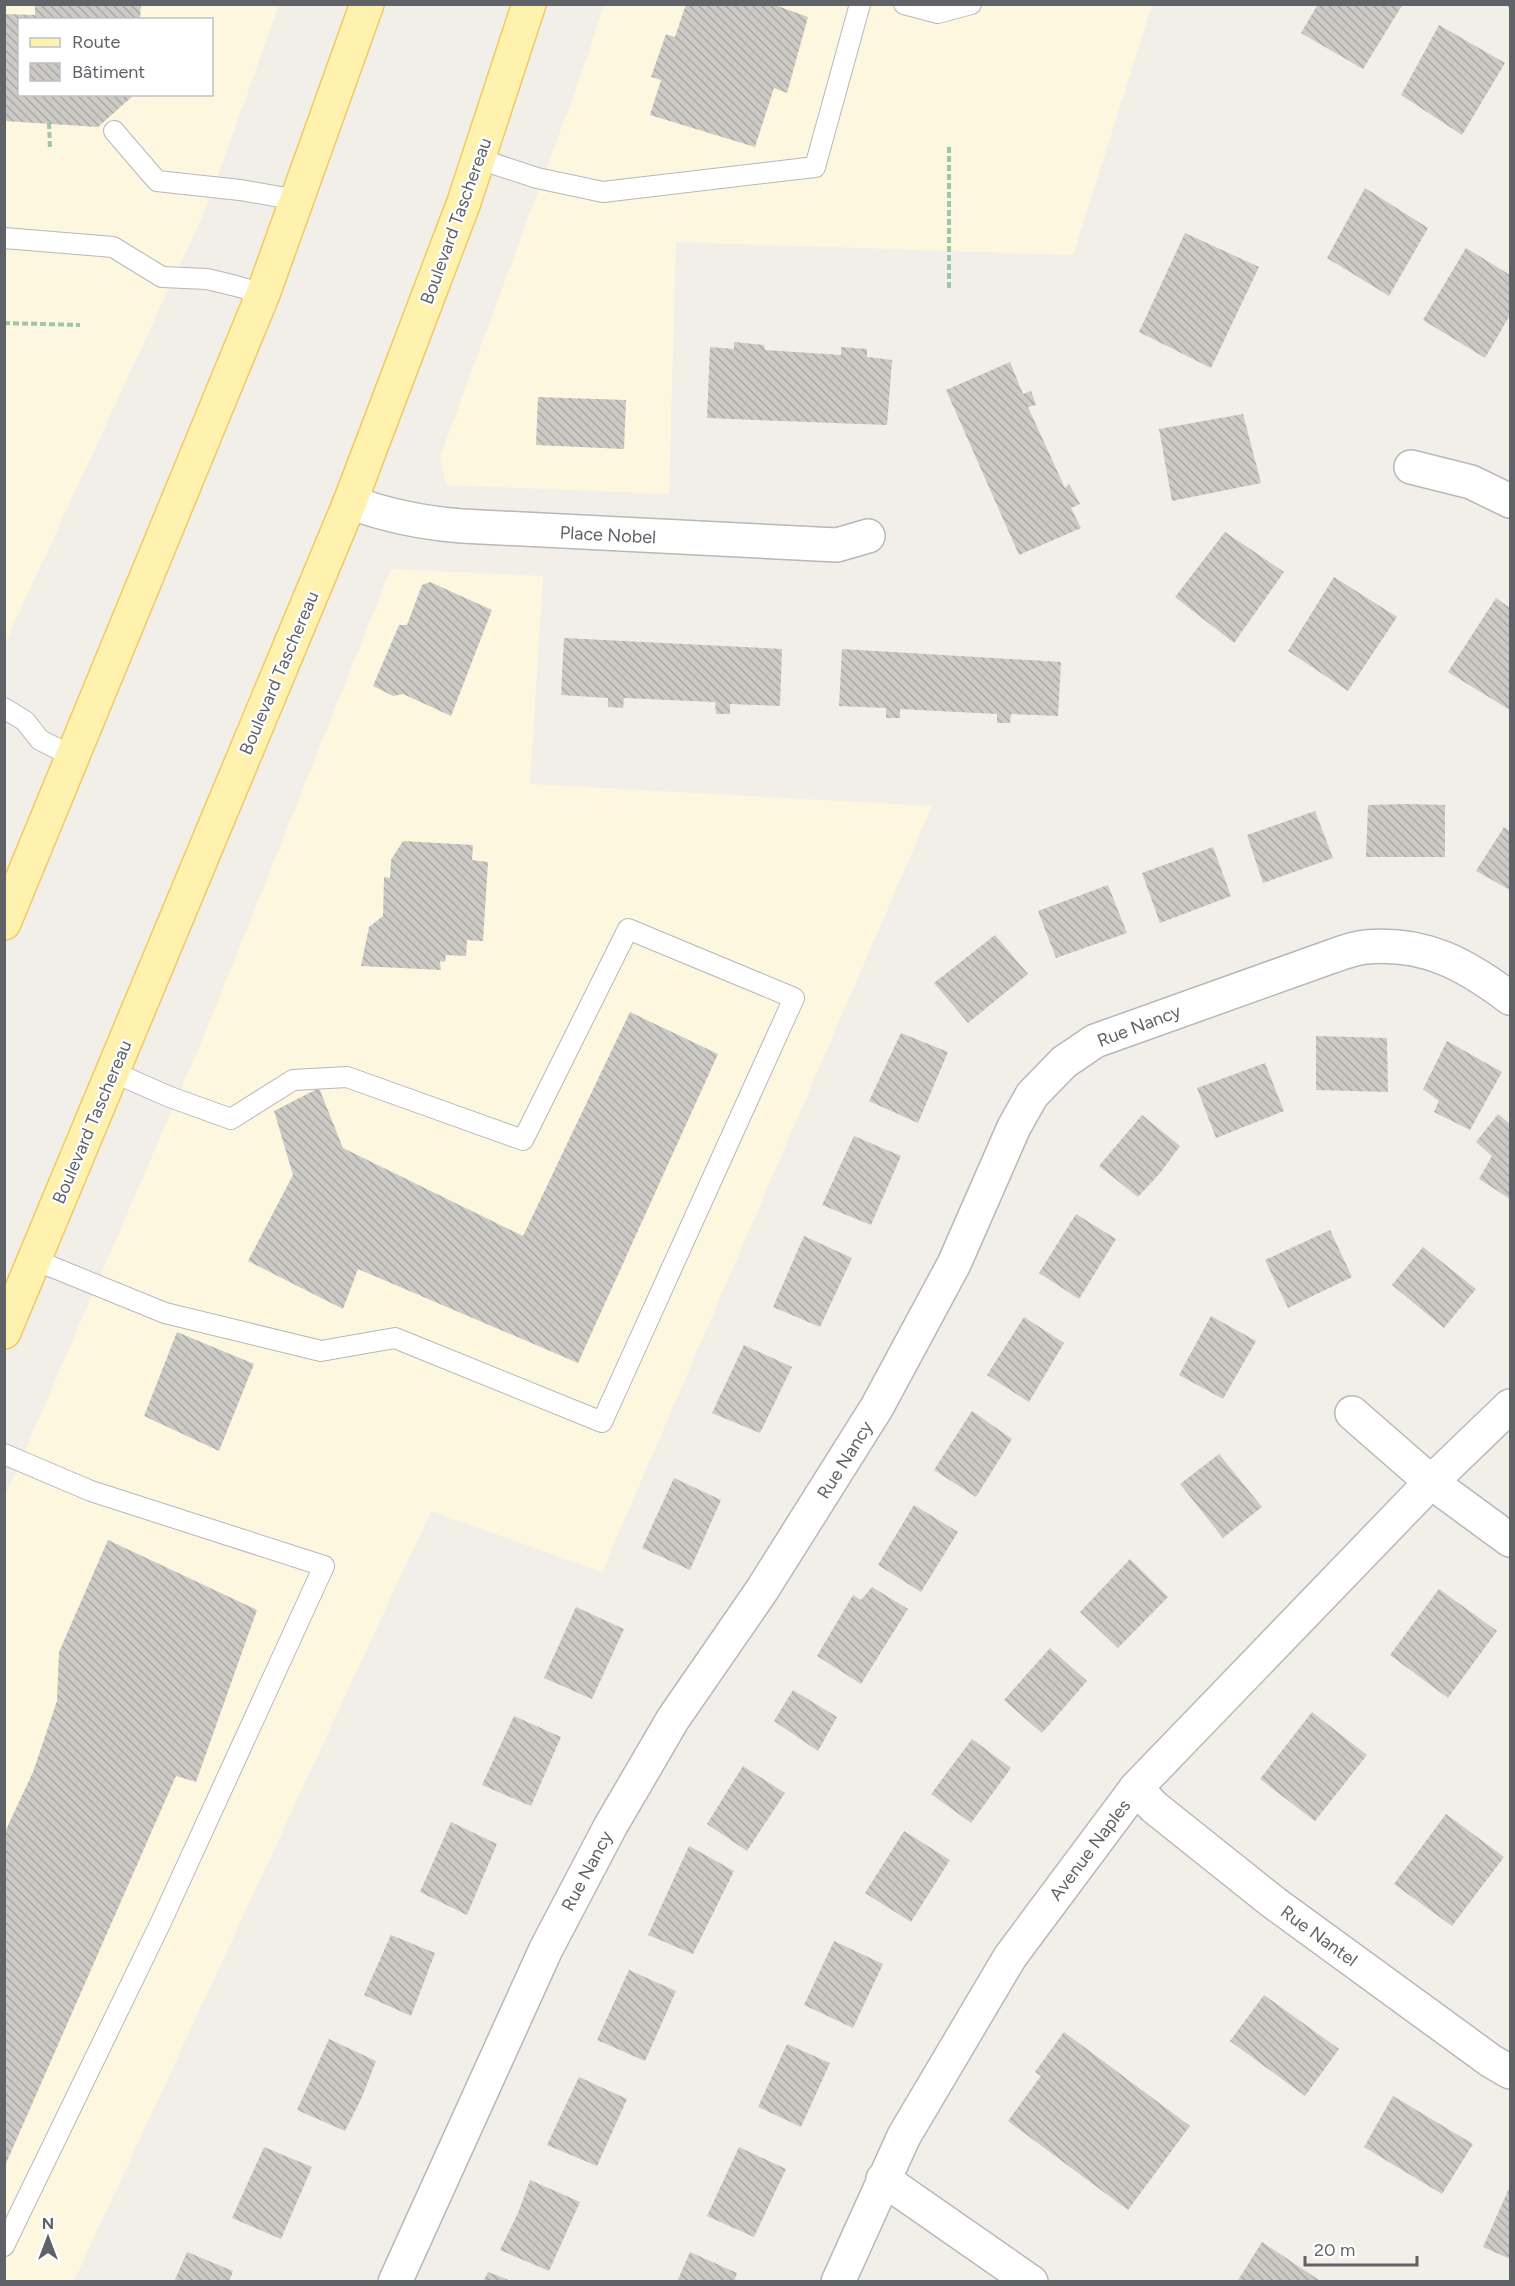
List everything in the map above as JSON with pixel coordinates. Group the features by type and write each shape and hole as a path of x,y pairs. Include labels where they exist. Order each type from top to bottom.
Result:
{"main road":[{"path":"4,923 263,294 367,4"},
{"name":"Boulevard Taschereau","path":"4,1332 350,502 418,327 479,159 529,4"}],"street":[{"path":"1411,467 1471,482 1510,501"},
{"name":"Place Nobel","path":"350,502 398,518 462,526 837,545 868,536"},
{"name":"Rue Nancy","path":"395,2282 546,1949 610,1827 672,1719 762,1590 877,1407 954,1264 1014,1127 1032,1095 1064,1062 1095,1041 1330,957 1365,947 1406,948 1445,957 1487,980 1510,998"},
{"name":"Avenue Naples","path":"838,2282 903,2136 1010,1957 1136,1788 1431,1482 1510,1406"},
{"path":"1352,1413 1431,1482 1510,1540"},
{"name":"Rue Nantel","path":"1136,1788 1154,1807 1273,1902 1491,2061 1510,2072"},
{"path":"883,2179 1031,2282"}],"lane":[{"path":"479,159 537,178 603,192 815,168 860,4"},
{"path":"904,4 938,14 971,4"},
{"path":"114,131 157,181 240,190 298,200"},
{"path":"4,238 113,247 162,277 207,279 263,294"},
{"path":"4,708 25,721 40,740 74,757"},
{"path":"35,1260 165,1313 321,1351 395,1338 602,1422 794,998 628,929 522,1140 347,1077 293,1080 231,1119 170,1097 113,1072"},
{"path":"4,1454 92,1491 324,1566 161,1922 4,2246"}],"path":[{"path":"50,123 50,149"},
{"path":"949,147 949,288"},
{"path":"4,323 80,325"}],"shaded area":[{"path":"5,5 279,5 207,206 5,643"},
{"path":"603,5 1152,5 1073,255 676,242 669,494 446,485 440,457 589,53"},
{"path":"391,569 543,576 530,784 932,806 602,1572 431,1511 74,2281 5,2282 5,1497 200,1045"}],"building":[{"path":"35,4 141,4 140,18 18,18 18,96 133,96 98,127 4,121 4,14 35,15"},
{"path":"686,4 772,4 808,17 787,93 774,88 755,147 650,115 661,80 651,77 666,34 675,37"},
{"path":"1318,4 1403,4 1363,69 1301,33"},
{"path":"1439,25 1505,63 1462,135 1401,95"},
{"path":"1365,188 1428,228 1389,296 1327,258"},
{"path":"1185,233 1259,267 1211,368 1139,332"},
{"path":"1466,248 1510,275 1510,315 1485,358 1423,320"},
{"path":"734,342 764,345 765,350 841,355 841,347 867,349 867,357 892,360 887,425 707,418 710,347 734,349"},
{"path":"1010,362 1023,394 1031,391 1036,405 1028,407 1065,488 1069,484 1080,504 1071,508 1081,528 1019,555 946,390"},
{"path":"538,397 626,400 624,449 536,445"},
{"path":"1243,414 1261,483 1172,501 1159,429"},
{"path":"1225,532 1284,572 1234,643 1175,597"},
{"path":"1334,577 1397,617 1348,691 1288,651"},
{"path":"430,582 492,610 451,716 403,694 393,696 373,686 399,625 407,625 422,585"},
{"path":"1496,598 1510,608 1510,710 1448,672"},
{"path":"564,638 782,649 780,706 730,704 730,714 716,714 715,702 624,698 623,708 608,707 608,698 561,695"},
{"path":"842,649 1061,662 1058,716 1011,714 1010,723 997,723 997,714 900,709 900,718 886,718 886,708 839,706"},
{"path":"1368,805 1445,805 1445,857 1366,857"},
{"path":"1315,811 1333,858 1263,883 1247,835"},
{"path":"1504,827 1510,831 1510,890 1476,871"},
{"path":"403,841 473,845 472,860 488,862 483,941 467,940 466,956 446,955 445,962 440,961 441,970 361,966 369,927 383,916 384,877 390,878 391,860"},
{"path":"1213,847 1231,896 1160,923 1142,873"},
{"path":"1108,885 1127,933 1056,958 1038,911"},
{"path":"995,935 1028,974 968,1023 934,983"},
{"path":"630,1012 718,1054 578,1363 358,1269 343,1309 248,1261 293,1175 274,1111 319,1088 343,1148 523,1236"},
{"path":"901,1033 948,1052 918,1123 869,1101"},
{"path":"1316,1036 1387,1038 1388,1092 1316,1090"},
{"path":"1447,1041 1502,1072 1470,1130 1434,1112 1439,1101 1423,1089"},
{"path":"1265,1063 1284,1111 1216,1138 1197,1088"},
{"path":"1498,1114 1510,1124 1510,1199 1479,1179 1492,1156 1476,1142"},
{"path":"1142,1115 1180,1146 1138,1197 1099,1166"},
{"path":"854,1136 901,1156 871,1225 822,1205"},
{"path":"1076,1214 1116,1239 1079,1299 1039,1273"},
{"path":"1330,1230 1352,1277 1288,1308 1265,1260"},
{"path":"804,1236 852,1258 820,1327 773,1307"},
{"path":"1423,1247 1476,1289 1444,1328 1392,1285"},
{"path":"1211,1316 1256,1341 1223,1399 1179,1375"},
{"path":"1024,1317 1064,1343 1029,1402 987,1375"},
{"path":"177,1332 254,1364 219,1451 144,1416"},
{"path":"744,1345 792,1367 760,1433 712,1413"},
{"path":"972,1411 1012,1439 976,1497 934,1470"},
{"path":"1219,1454 1262,1507 1223,1538 1180,1484"},
{"path":"674,1478 721,1500 690,1570 642,1548"},
{"path":"914,1505 958,1532 921,1592 878,1565"},
{"path":"108,1540 257,1610 196,1782 176,1776 4,2168 4,1834 33,1772 57,1701 59,1652"},
{"path":"1130,1559 1168,1597 1118,1648 1080,1612"},
{"path":"872,1587 908,1609 861,1684 817,1656 853,1595 861,1600"},
{"path":"1439,1589 1497,1631 1448,1698 1390,1655"},
{"path":"576,1607 624,1629 592,1699 544,1678"},
{"path":"1050,1648 1087,1681 1042,1733 1004,1700"},
{"path":"793,1690 837,1717 818,1751 774,1721"},
{"path":"1312,1712 1367,1755 1315,1821 1260,1779"},
{"path":"514,1716 561,1737 531,1806 482,1785"},
{"path":"972,1739 1011,1768 971,1823 931,1794"},
{"path":"743,1766 785,1793 747,1851 707,1824"},
{"path":"1446,1814 1504,1857 1452,1926 1394,1884"},
{"path":"451,1822 497,1844 467,1915 420,1892"},
{"path":"904,1831 950,1860 911,1922 865,1893"},
{"path":"689,1846 734,1871 693,1954 648,1935"},
{"path":"391,1935 435,1953 411,2016 364,1995"},
{"path":"834,1941 883,1964 853,2028 804,2005"},
{"path":"629,1970 676,1991 645,2061 597,2040"},
{"path":"1264,1995 1339,2049 1305,2096 1230,2041"},
{"path":"1064,2032 1190,2126 1128,2210 1008,2121 1041,2076 1035,2072"},
{"path":"329,2039 376,2061 345,2131 297,2110"},
{"path":"787,2044 830,2063 801,2127 758,2107"},
{"path":"579,2077 627,2099 597,2166 547,2145"},
{"path":"1393,2096 1473,2144 1442,2194 1364,2147"},
{"path":"264,2147 312,2167 281,2239 232,2218"},
{"path":"739,2147 786,2169 754,2237 707,2216"},
{"path":"530,2180 580,2202 549,2271 500,2250 518,2213"},
{"path":"1510,2186 1510,2259 1483,2247"},
{"path":"1262,2242 1322,2282 1237,2282"},
{"path":"187,2252 233,2271 229,2282 174,2282"},
{"path":"690,2252 737,2273 734,2282 677,2282"},
{"path":"488,2272 511,2281 511,2282 483,2282"}]}
